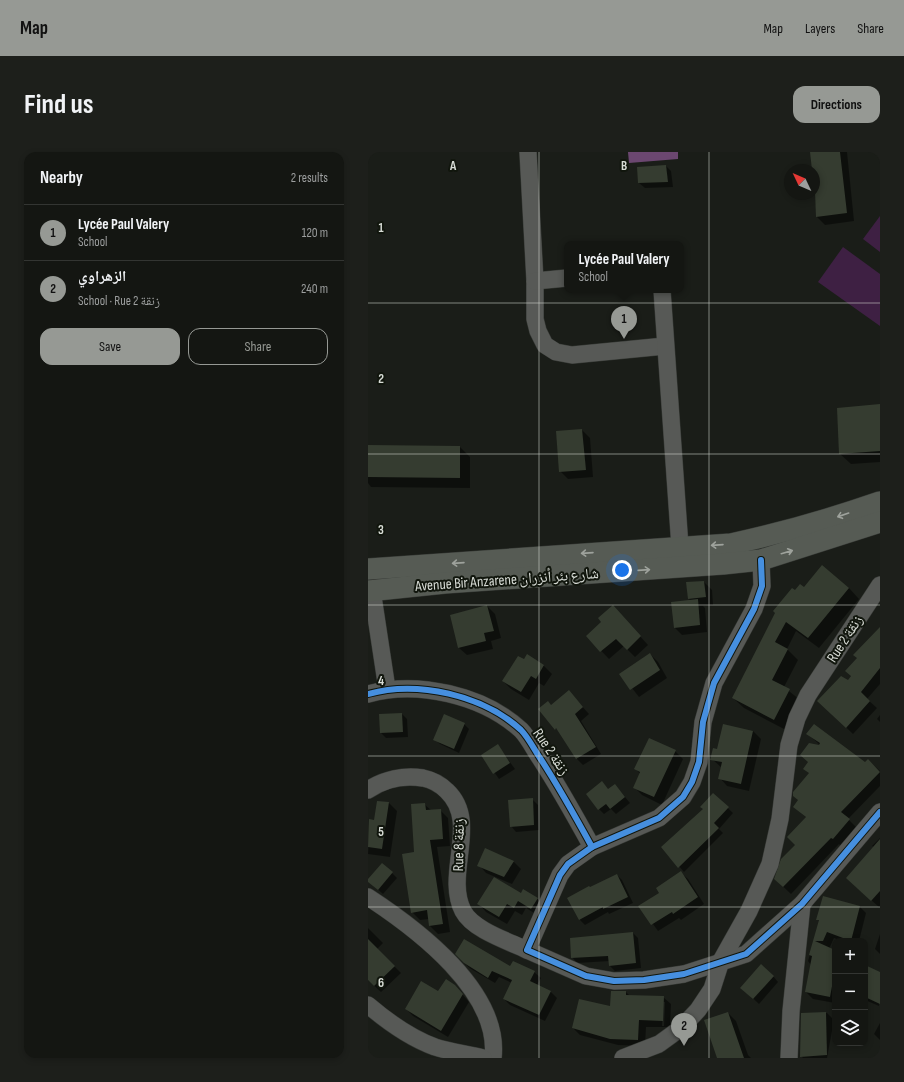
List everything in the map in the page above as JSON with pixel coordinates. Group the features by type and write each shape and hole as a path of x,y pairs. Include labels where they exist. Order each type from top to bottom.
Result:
{"main road":[{"name":"Avenue Bir Anzarene شارع بئر أنزران","path":"368,569 731,544 778,534 880,502"},
{"name":"Avenue Bir Anzarene شارع بئر أنزران","path":"370,590 445,583 723,564 761,560 880,522"}],"street":[{"path":"528,152 535,281 535,319 538,331 545,345 556,352 572,355 665,346"},
{"path":"535,281 564,278"},
{"path":"662,293 680,547"},
{"path":"527,950 560,875 568,864 592,847 659,818 673,808 683,797 692,782 699,762 703,722 707,703 714,683 757,601 762,586 761,560"},
{"name":"Rue 2 زنقة","path":"623,1058 659,1044 681,1028 698,1010 712,990 721,961 749,911 770,864 780,819 789,745 797,718 808,695 872,608 880,585"},
{"path":"370,590 387,688"},
{"name":"Rue 2 زنقة","path":"368,694 387,688 429,691 458,695 484,704 522,731 566,798 592,847"},
{"name":"Rue 8 زنقة","path":"368,790 377,784 411,776 427,779 440,784 452,796 460,812 461,846 457,891 463,911 476,925 527,950 586,976 614,981 644,980 684,974 746,954 802,904 880,812"},
{"path":"368,898 396,915 456,970 472,988 490,1023 495,1043 493,1058"},
{"path":"789,1058 791,1011 802,904"},
{"path":"368,1004 382,1017 408,1034 435,1047 483,1058"}],"shaded area":[{"path":"628,152 678,152 678,159 629,163"},
{"path":"880,216 880,252 863,239"},
{"path":"843,247 880,274 880,326 818,282"}],"building":[{"path":"810,152 840,152 847,213 816,217 815,200 820,200 820,164 811,164"},
{"path":"666,165 668,182 638,183 637,167"},
{"path":"880,404 880,451 839,454 837,408"},
{"path":"582,429 586,470 559,472 556,431"},
{"path":"368,445 460,446 460,478 368,477"},
{"path":"822,565 849,588 808,638 786,622 775,642 788,649 772,680 790,689 774,720 732,698 775,613 773,611 792,588 795,590 800,584 804,587"},
{"path":"704,581 706,597 688,599 686,582"},
{"path":"698,599 700,625 674,628 671,602"},
{"path":"487,605 494,631 484,633 486,641 458,648 450,615"},
{"path":"613,605 641,636 627,650 616,639 600,652 586,636 601,622 598,618"},
{"path":"880,627 880,668 861,692 870,701 846,728 817,701 841,676 848,680 851,676 845,671 857,658 853,655"},
{"path":"650,653 660,670 630,690 619,674"},
{"path":"527,654 544,665 536,679 531,676 521,692 502,681 518,656 524,659"},
{"path":"569,690 583,707 575,714 596,747 576,759 556,728 555,730 538,709 548,701 551,705"},
{"path":"402,713 403,732 380,733 379,714"},
{"path":"444,714 465,723 454,749 433,740"},
{"path":"723,724 753,731 741,784 718,779 722,762 710,760 713,748 717,749"},
{"path":"814,724 865,762 868,759 880,772 841,812 850,819 833,839 831,838 783,887 774,879 781,859 795,845 787,837 806,817 793,807 798,800 793,796 793,792 809,773 803,769 808,762 800,755 809,743 819,745 820,743 806,734"},
{"path":"649,738 676,750 654,797 633,788 640,772 634,769"},
{"path":"498,744 510,763 493,774 481,755"},
{"path":"602,781 608,789 615,784 625,797 610,809 606,804 598,810 586,794"},
{"path":"713,793 729,807 714,823 719,828 678,868 661,847 703,809 700,807"},
{"path":"533,798 534,825 510,827 508,800"},
{"path":"377,801 389,802 382,849 368,847 369,819 374,820"},
{"path":"425,803 426,810 441,809 443,839 430,840 443,924 429,926 427,910 411,913 402,854 414,852 411,804"},
{"path":"880,839 880,891 871,901 846,878"},
{"path":"485,848 514,861 504,877 477,866"},
{"path":"382,863 393,872 378,890 368,882 368,879"},
{"path":"681,871 698,897 673,914 672,912 651,925 638,906 659,893 656,888"},
{"path":"617,874 628,897 603,909 603,907 579,920 567,898 589,886 590,887"},
{"path":"494,877 521,893 523,889 538,898 531,909 518,901 514,908 507,904 499,917 477,904"},
{"path":"823,896 860,906 852,938 843,938 827,932 823,941 815,941 832,949 832,986 830,997 805,992 812,956 809,955 819,920 816,920"},
{"path":"633,932 636,963 609,966 608,956 571,958 570,938"},
{"path":"368,939 395,966 374,986 368,980"},
{"path":"464,939 510,966 513,961 535,971 530,981 551,991 539,1015 503,999 512,980 492,971 488,978 464,963 455,954"},
{"path":"761,964 774,976 753,999 740,988"},
{"path":"868,966 880,972 880,1004 868,998"},
{"path":"446,979 455,985 463,994 441,1031 405,1009 421,981 438,991"},
{"path":"611,991 626,991 626,995 664,996 663,1021 639,1020 638,1040 610,1039 572,1028 579,999 610,1006"},
{"path":"728,1012 744,1058 717,1058 704,1020"},
{"path":"826,1012 827,1055 800,1057 801,1013"}],"cycle path":[{"path":"761,560 762,586 754,609 714,683 703,722 699,762 692,782 683,797 659,818 592,847 568,864 560,875 527,950 586,976 614,981 644,980 684,974 746,954 802,904 880,812"},
{"path":"368,694 387,690 428,690 469,700 506,718 521,730 529,740 592,847"}],"place":[{"name":"Lycée Paul Valery","path":"624,339"},
{"name":"الزهراوي","path":"684,1046"}]}
